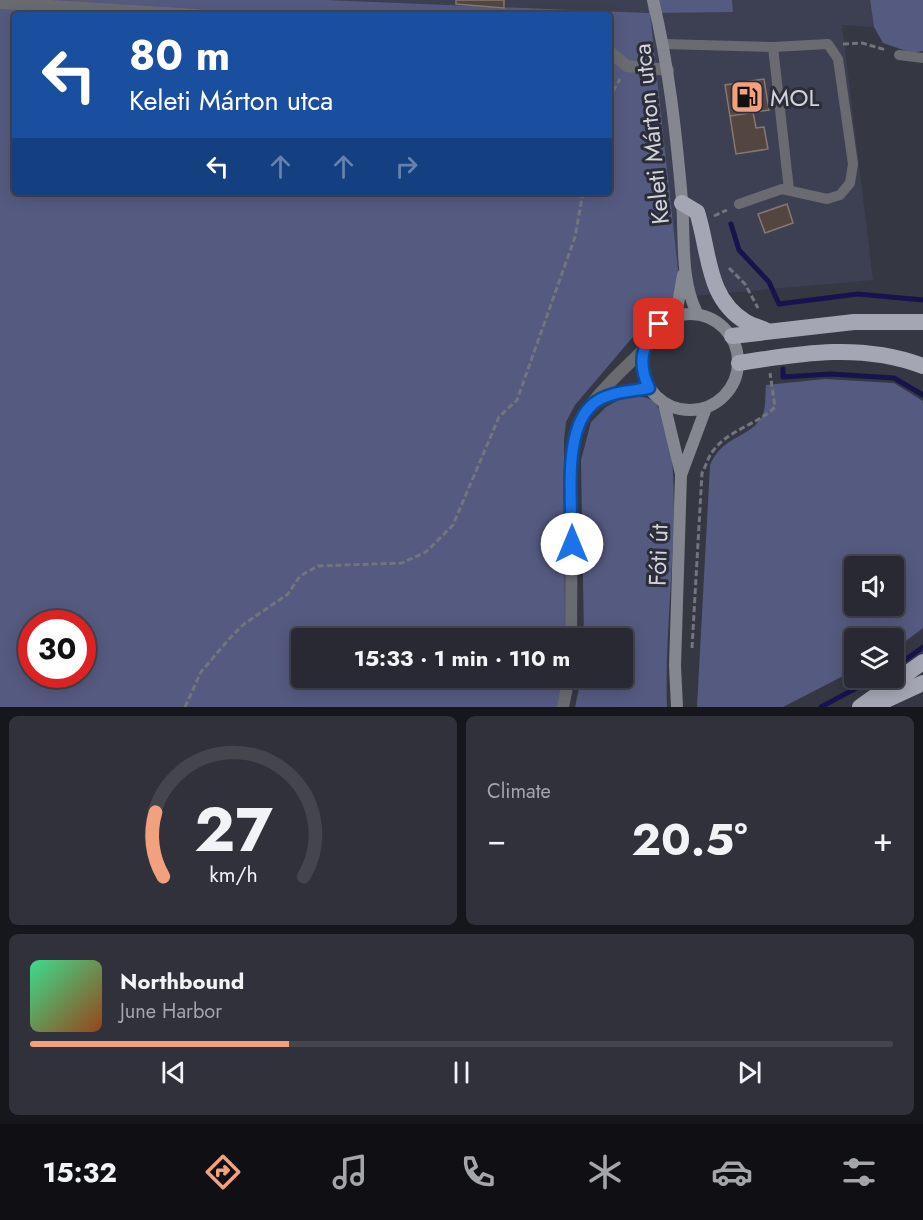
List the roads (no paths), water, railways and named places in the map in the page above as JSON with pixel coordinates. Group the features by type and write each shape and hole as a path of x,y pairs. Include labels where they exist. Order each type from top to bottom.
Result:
{"highway":[{"path":"682,203 697,212 714,287 721,300 748,324 767,331"},
{"path":"732,336 854,322 923,322"},
{"path":"739,363 836,350 868,352 923,366"},
{"path":"860,707 923,662"},
{"path":"871,707 923,683"}],"main road":[{"name":"Keleti Márton utca","path":"653,0 668,69 682,203 685,265 692,303 697,313"},
{"name":"Keleti Márton utca","path":"676,315 685,265"},
{"path":"697,313 723,325 732,336 739,363 735,380 726,394 706,408 675,409 664,403 649,388 641,366 643,350 647,338 659,324 676,315 697,313"},
{"path":"664,403 681,475"},
{"name":"Fóti út","path":"677,707 675,666 681,475 706,408"}],"street":[{"path":"0,3 147,12"},
{"path":"612,54 627,66 668,69"},
{"path":"571,628 573,449 576,428 593,403 643,350"},
{"path":"593,403 615,394 649,388"},
{"path":"563,707 567,688"}],"lane":[{"path":"663,44 773,47 828,45 838,59 854,164 850,183 840,195 827,199 782,189 739,204"},
{"path":"773,47 789,190"},
{"path":"899,55 923,57"}],"waterway":[{"path":"731,224 739,250 769,282 779,304 858,294 923,300"},
{"path":"783,369 783,377 831,374 894,378 923,395"},
{"path":"904,661 923,647"},
{"path":"821,707 856,688"}],"place":[{"name":"MOL","path":"747,97"}]}
